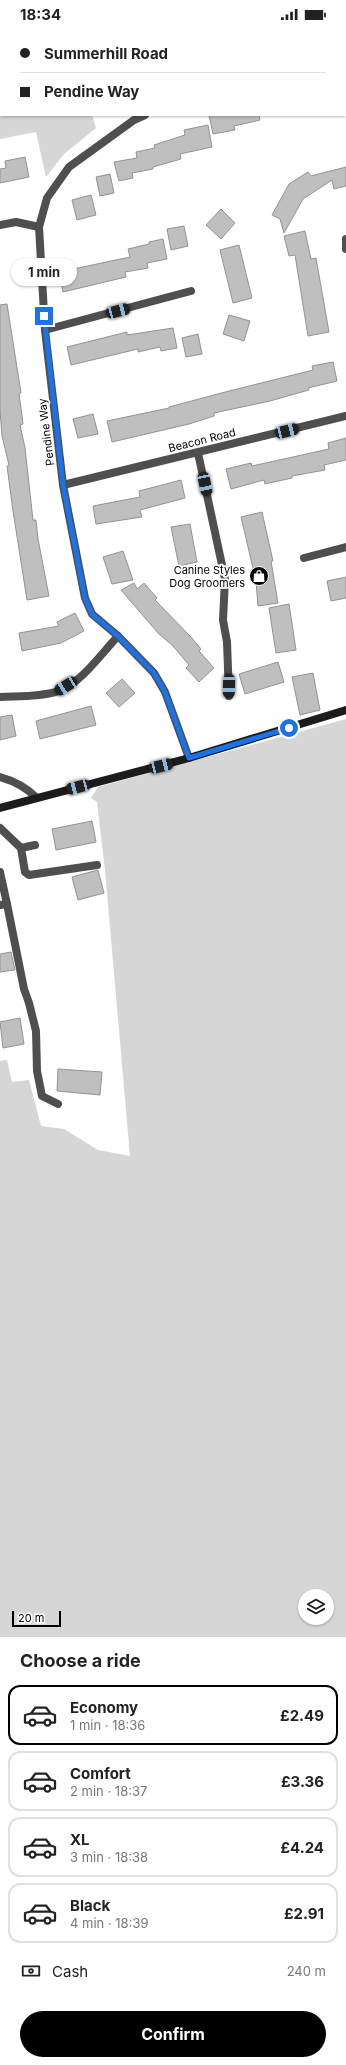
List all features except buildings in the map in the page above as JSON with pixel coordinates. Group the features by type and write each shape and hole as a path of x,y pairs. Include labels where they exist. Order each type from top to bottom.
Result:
{"street":[{"name":"Pendine Way","path":"143,116 134,120 69,167 47,198 39,227 45,330 63,485 85,598 92,614 118,636 154,673 165,692 189,758"},
{"path":"0,225 16,222 39,227"},
{"path":"346,239 346,250"},
{"path":"45,330 191,292"},
{"name":"Beacon Road","path":"63,485 346,416"},
{"path":"198,453 225,579 223,620 227,642 229,696"},
{"path":"304,558 346,547"},
{"path":"0,697 59,691 73,682 90,667 118,636"},
{"path":"0,808 189,758 346,710"},
{"path":"0,777 14,781 27,788 37,798"},
{"path":"0,828 21,848 25,872 29,875 97,865"},
{"path":"21,848 35,845"},
{"path":"0,872 3,904 24,989 30,1003 36,1031 37,1071 42,1096 58,1104"}],"shaded area":[{"path":"0,116 92,116 96,128 64,154 46,177 36,132 0,139"},
{"path":"346,719 346,1637 0,1637 0,1061 7,1060 12,1082 29,1080 41,1126 64,1129 98,1150 130,1156 105,870 97,802 91,798 98,787"}],"place":[{"name":"Canine Styles Dog Groomers","path":"259,576"}],"route":[{"path":"44,316 63,485 85,598 92,614 118,636 154,673 165,692 189,758 289,728"}]}
